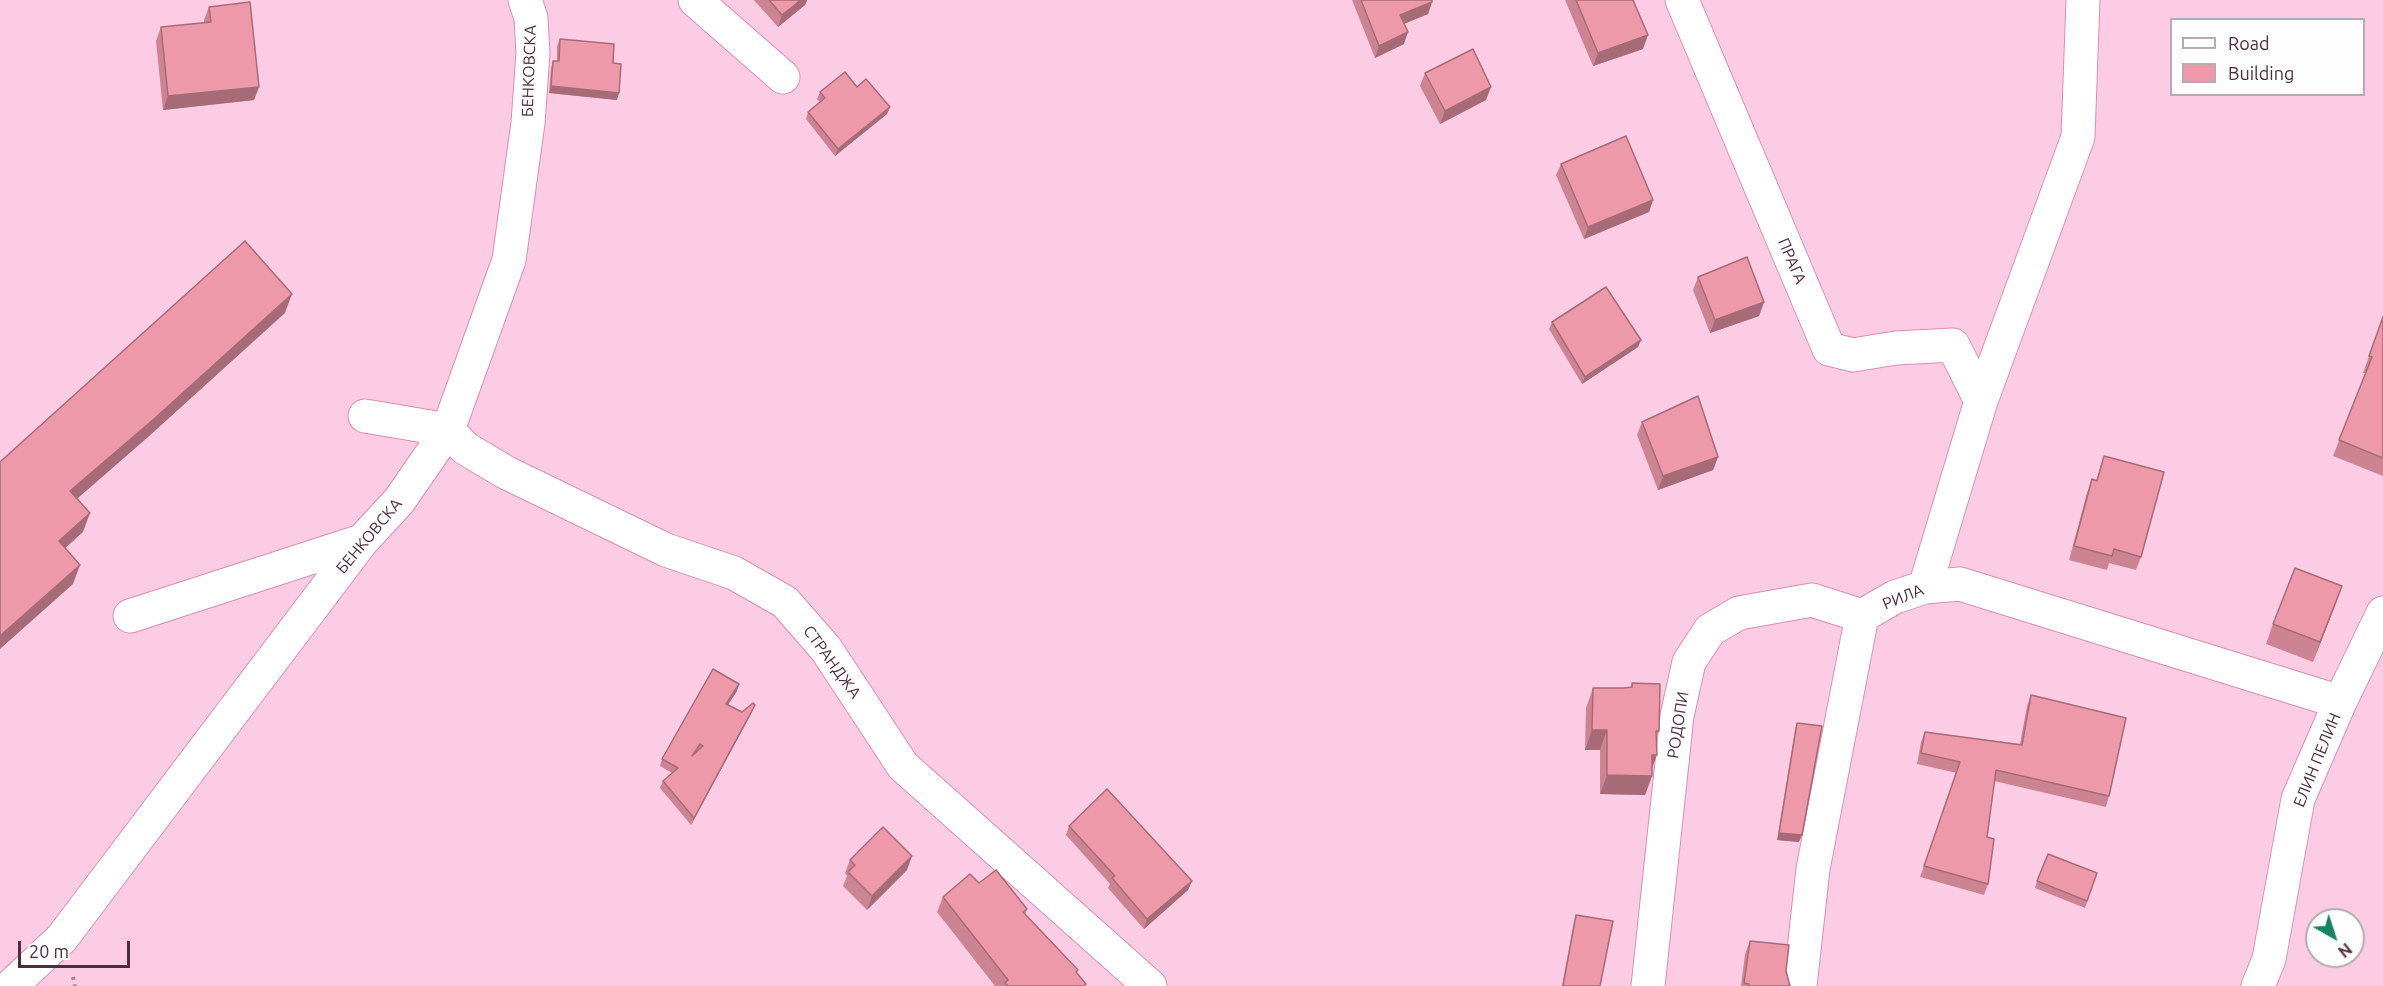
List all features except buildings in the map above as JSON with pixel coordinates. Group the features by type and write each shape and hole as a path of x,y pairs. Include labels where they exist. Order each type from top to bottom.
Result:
{"street":[{"name":"БЕНКОВСКА","path":"11,986 62,938 362,541 399,501 448,430 508,260 528,123 533,53 531,18 525,0"},
{"path":"694,0 783,77"},
{"name":"ПРАГА","path":"1682,0 1829,349 1853,355 1896,348 1953,345 1981,400"},
{"path":"1924,587 1981,400 2078,137 2083,0"},
{"path":"365,416 448,430"},
{"name":"СТРАНДЖА","path":"448,430 465,448 506,472 666,550 734,573 785,602 826,649 903,766 1150,986"},
{"path":"130,616 362,541"},
{"name":"РИЛА","path":"1800,986 1814,869 1862,616 1895,597 1924,587 1960,584 2340,702"},
{"name":"РОДОПИ","path":"1648,986 1677,716 1689,662 1710,630 1739,613 1812,600 1862,616"},
{"name":"ЕЛИН ПЕЛИН","path":"2258,986 2269,959 2298,799 2340,702 2383,613"}]}
